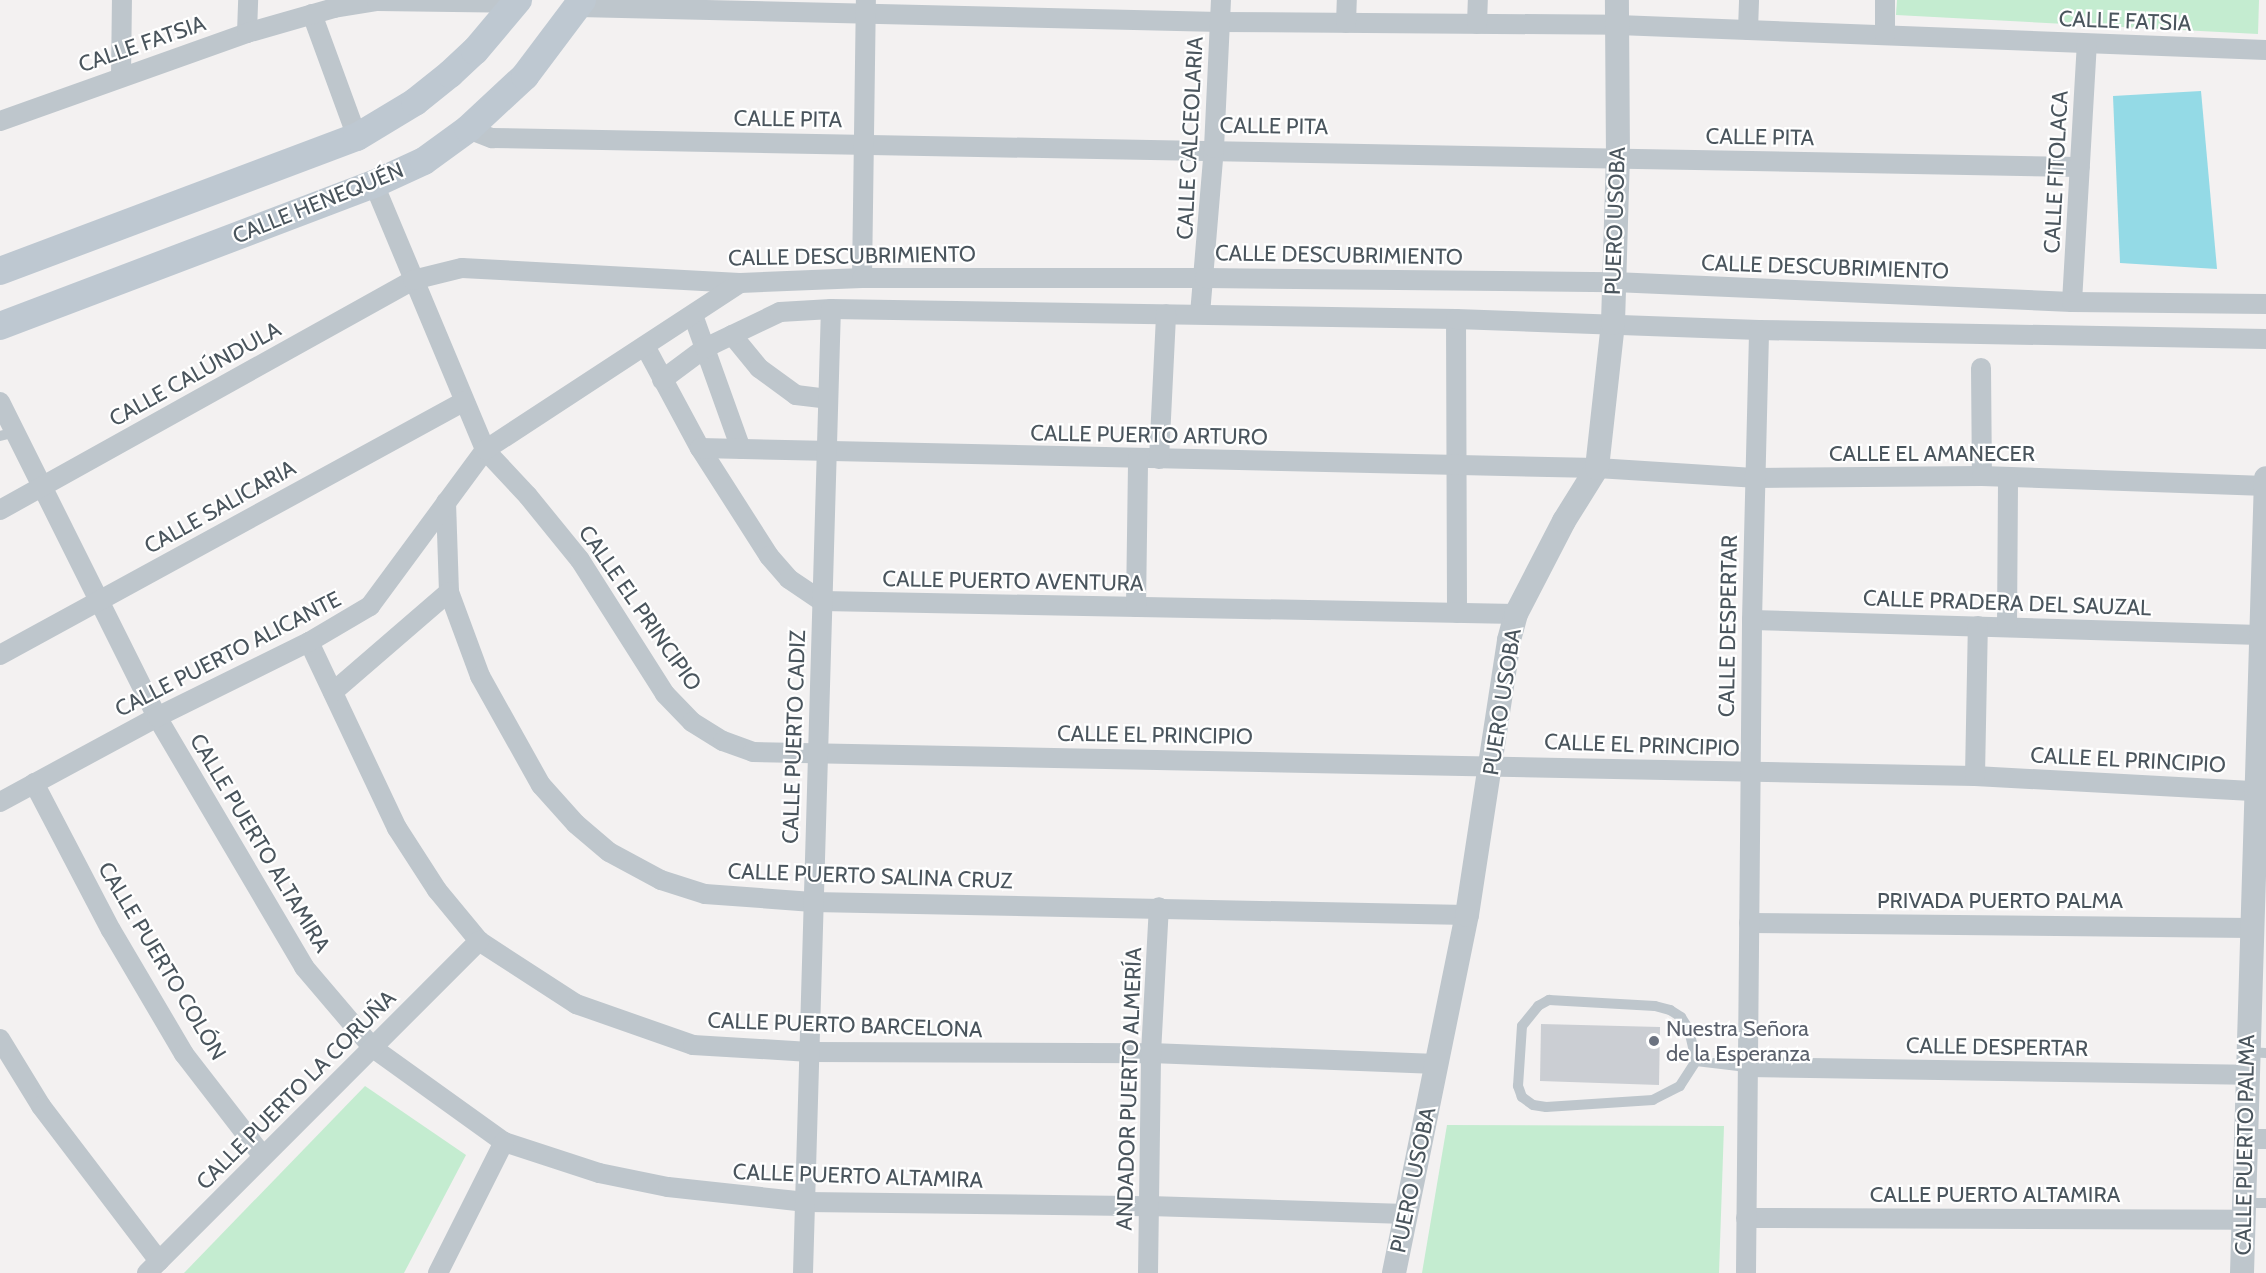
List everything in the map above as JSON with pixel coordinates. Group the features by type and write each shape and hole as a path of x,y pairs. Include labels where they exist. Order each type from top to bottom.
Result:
{"main road":[{"name":"CALLE HENEQUÉN","path":"0,271 357,137 416,102 450,74 517,2"},
{"name":"CALLE HENEQUÉN","path":"0,326 374,184 424,161 468,129 525,76 580,3"}],"street":[{"path":"121,77 122,0"},
{"path":"247,33 248,0"},
{"name":"CALLE FATSIA","path":"0,121 247,33 312,14 377,0 517,2"},
{"name":"CALLE CALCEOLARIA","path":"1200,314 1205,278 1214,148 1221,0"},
{"path":"1346,23 1347,0"},
{"path":"1477,24 1478,0"},
{"name":"PUERO USOBA","path":"1394,1273 1467,915 1493,764 1504,674 1516,614 1564,521 1597,468 1613,324 1618,158 1617,0"},
{"path":"1749,0 1749,30"},
{"path":"1885,0 1885,35"},
{"name":"CALLE FATSIA","path":"580,3 1001,7 1220,22 1618,25 2266,50"},
{"path":"862,278 866,7"},
{"path":"312,14 357,137"},
{"name":"CALLE FITOLACA","path":"2072,302 2087,44"},
{"name":"CALLE PITA","path":"468,129 492,138 865,145 1214,148 2080,167"},
{"name":"CALLE EL PRINCIPIO","path":"374,184 463,402 485,450 528,496 580,560 665,694 692,722 723,741 753,752 1493,764 1975,776 2261,791"},
{"name":"CALLE DESCUBRIMIENTO","path":"413,280 462,268 740,283 862,278 1205,278 1614,282 2072,302 2266,304"},
{"name":"CALLE CALÚNDULA","path":"0,510 413,280"},
{"path":"485,450 740,283"},
{"path":"662,380 705,348 780,312 831,309 1456,319 1759,330 2266,339"},
{"name":"CALLE PUERTO CADIZ","path":"803,1273 831,309"},
{"path":"1159,459 1166,314"},
{"path":"693,315 741,449"},
{"path":"1456,319 1457,613"},
{"name":"CALLE DESPERTAR","path":"1746,1273 1752,620 1759,330"},
{"path":"732,335 759,368 796,395 828,399"},
{"path":"645,346 700,448 769,556 789,579 822,601"},
{"path":"1981,368 1982,476"},
{"name":"CALLE PUERTO ALTAMIRA","path":"0,402 8,434 43,486 157,717 304,967 373,1048 504,1142 599,1173 725,1196 806,1202 1149,1206 1406,1214"},
{"name":"CALLE SALICARIA","path":"0,655 463,402"},
{"name":"CALLE PUERTO ARTURO","path":"700,448 1597,468"},
{"name":"CALLE PUERTO ALICANTE","path":"0,802 157,717 309,642 370,606 485,450"},
{"path":"1136,607 1138,459"},
{"name":"CALLE EL AMANECER","path":"1597,468 1754,478 1982,476 2266,486"},
{"path":"2007,627 2008,478"},
{"name":"CALLE PUERTO PALMA","path":"2242,1273 2251,1209 2256,1139 2252,1060 2251,928 2261,791 2263,664 2260,635 2266,478"},
{"name":"CALLE PUERTO SALINA CRUZ","path":"446,502 449,592 480,676 541,785 576,824 609,852 661,880 705,894 813,903 1159,907 1467,915"},
{"path":"333,692 449,592"},
{"name":"CALLE PUERTO AVENTURA","path":"822,601 1516,614"},
{"name":"CALLE PRADERA DEL SAUZAL","path":"1752,620 2260,635"},
{"path":"1975,776 1978,626"},
{"name":"CALLE PUERTO BARCELONA","path":"309,642 397,828 437,890 479,941 576,1004 693,1044 810,1052 1151,1053 1437,1064"},
{"name":"CALLE PUERTO COLÓN","path":"34,783 111,930 184,1054 262,1155"},
{"name":"ANDADOR PUERTO ALMERÍA","path":"1148,1273 1151,1053 1159,907"},
{"name":"PRIVADA PUERTO PALMA","path":"1749,923 2251,928"},
{"name":"CALLE PUERTO LA CORUÑA","path":"153,1267 262,1155 479,941"},
{"path":"0,1039 41,1106 153,1267"},
{"name":"CALLE DESPERTAR","path":"1747,1067 2252,1060"},
{"path":"438,1273 504,1142"},
{"name":"CALLE PUERTO ALTAMIRA","path":"1746,1218 2251,1209"}],"lane":[{"path":"1549,1000 1655,1006 1670,1010 1681,1017 1689,1030 1696,1061 1680,1086 1653,1100 1546,1107 1522,1097 1518,1086 1522,1026 1538,1006 1549,1000"},
{"path":"1696,1061 1747,1067"}],"green space":[{"path":"1897,0 2259,0 2258,34 1896,15"},
{"path":"365,1086 466,1155 404,1273 184,1273"},
{"path":"1447,1125 1724,1126 1719,1273 1422,1273"}],"water":[{"path":"2201,91 2217,269 2120,263 2113,96"}],"building":[{"path":"1541,1024 1660,1027 1659,1085 1540,1081"}],"place":[{"name":"Nuestra Señora de la Esperanza","path":"1654,1041"}]}
